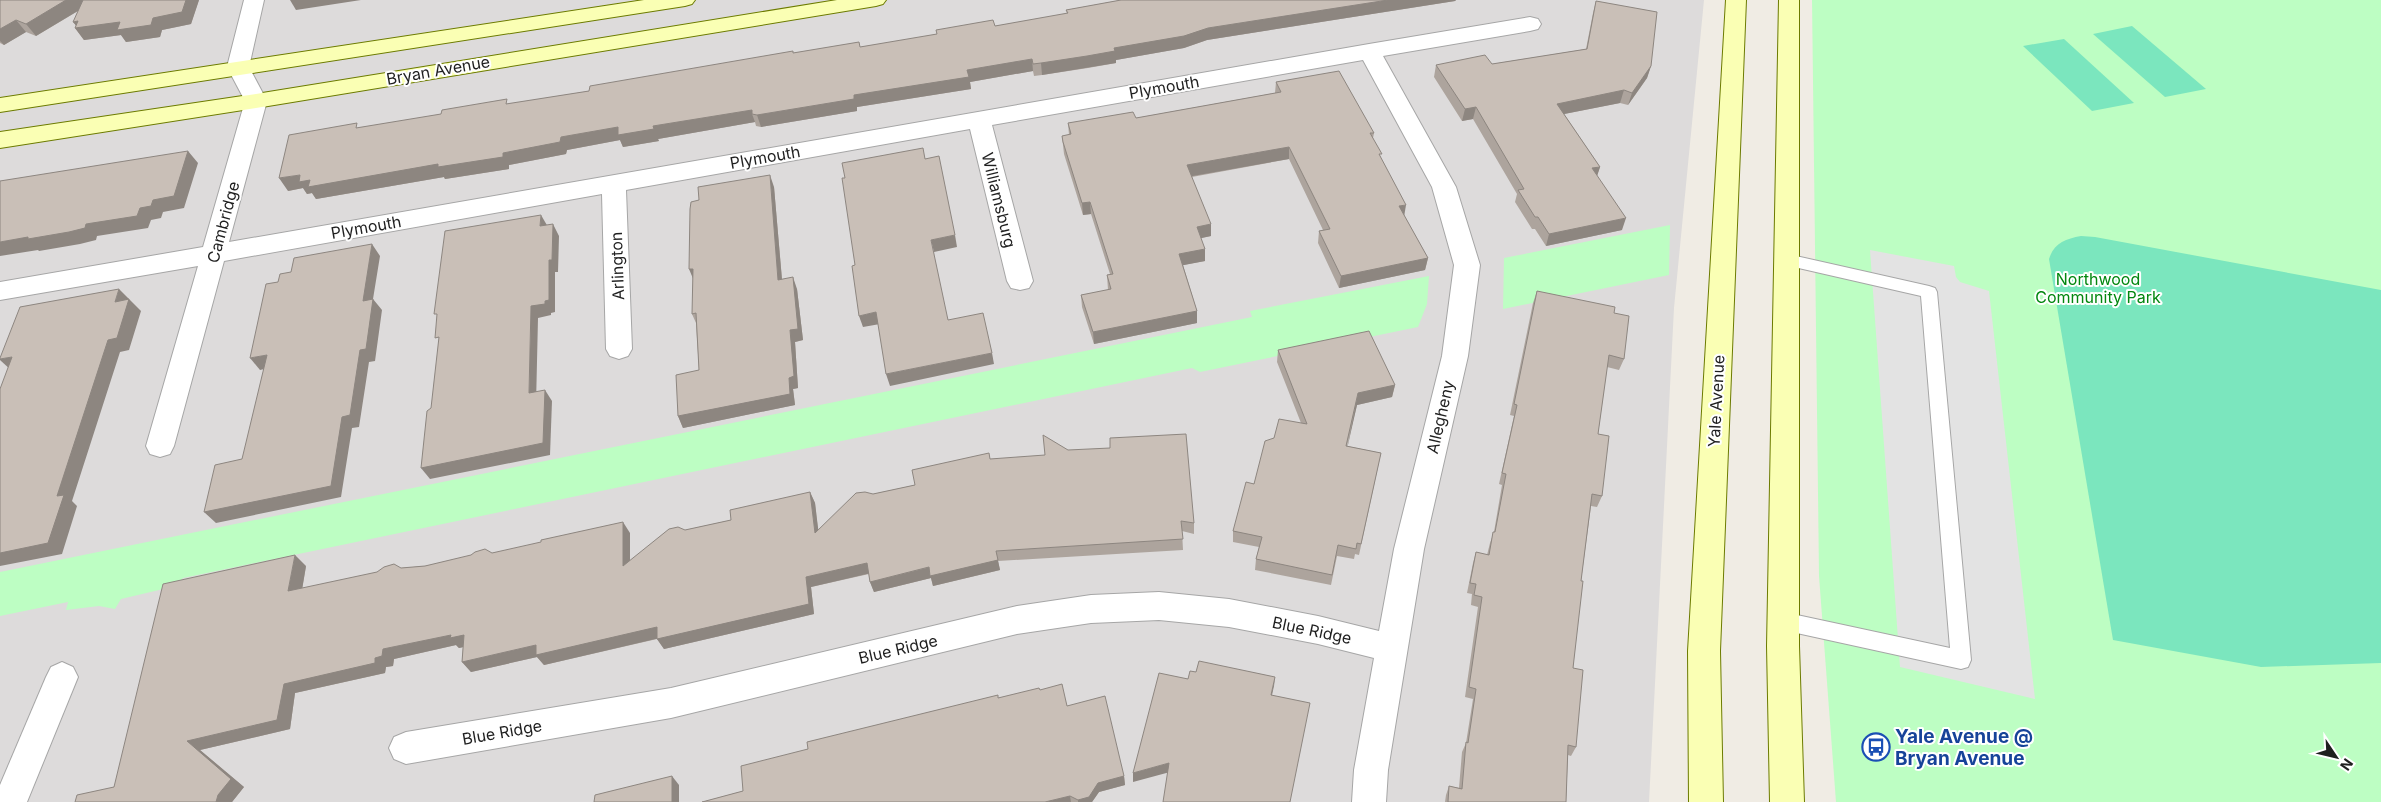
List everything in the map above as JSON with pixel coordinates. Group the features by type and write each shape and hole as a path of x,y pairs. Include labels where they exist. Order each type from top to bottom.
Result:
{"main road":[{"name":"Bryan Avenue","path":"0,105 238,67 685,0"},
{"name":"Bryan Avenue","path":"0,140 256,101 876,0"},
{"name":"Yale Avenue","path":"1706,802 1704,667 1736,0"},
{"path":"1787,802 1783,621 1789,0"}],"street":[{"path":"254,0 238,67 256,101"},
{"name":"Plymouth","path":"0,291 1530,24"},
{"name":"Allegheny","path":"1368,802 1371,770 1409,549 1455,356 1467,265 1444,187 1369,51"},
{"name":"Cambridge","path":"160,446 256,101"},
{"name":"Williamsburg","path":"979,119 1020,282"},
{"name":"Arlington","path":"614,183 619,348"},
{"name":"Blue Ridge","path":"406,748 671,703 1017,620 1091,609 1159,606 1229,613 1318,630 1392,648"},
{"path":"10,802 62,677"}],"lane":[{"path":"1783,621 1961,660 1929,292 1787,260"}],"shaded area":[{"path":"0,0 1704,0 1674,308 1649,802 0,802"},
{"path":"1870,250 1954,266 1956,277 1960,282 1989,291 2035,699 1900,667"}],"green space":[{"name":"Northwood Community Park","path":"1812,0 2381,0 2381,802 1836,802 1819,576"},
{"path":"2132,26 2206,89 2165,97 2093,34"},
{"path":"2064,39 2134,103 2092,111 2023,46"},
{"path":"1670,225 1669,275 1503,309 1504,258"},
{"path":"2081,236 2381,290 2381,663 2261,667 2113,640 2049,259 2057,245"},
{"path":"1429,276 1427,304 1418,327 1200,372 1192,368 183,578 176,586 121,599 115,609 99,606 66,610 68,602 0,616 0,572 1252,317 1250,311"}],"building":[{"path":"0,0 66,0 26,24 16,20 0,29"},
{"path":"83,0 186,0 182,12 153,18 151,25 117,30 120,22 75,28 78,21 73,22"},
{"path":"1121,0 1388,0 1208,28 1184,36 1114,48 1115,51 1087,56 1033,64 1032,59 967,70 969,77 854,95 854,99 757,115 752,114 752,110 653,126 654,129 618,135 618,127 561,137 560,142 503,153 503,157 438,167 438,164 308,187 310,180 299,182 300,175 279,178 289,135 357,123 356,128 441,114 442,110 507,99 506,104 589,91 590,86 793,51 793,53 859,42 860,47 937,34 936,30 993,20 995,26 1068,13 1066,10"},
{"path":"1596,1 1657,12 1651,66 1632,93 1624,90 1557,104 1600,167 1592,168 1626,218 1549,234 1538,217 1535,217 1518,190 1524,189 1476,107 1465,109 1436,65 1485,55 1492,64 1587,49"},
{"path":"1339,71 1374,133 1370,133 1406,205 1399,206 1428,258 1341,276 1319,231 1330,229 1289,147 1187,165 1211,224 1197,227 1205,249 1179,254 1197,311 1093,332 1081,295 1111,289 1107,275 1113,274 1090,202 1082,203 1063,142 1062,136 1071,134 1068,123 1133,112 1136,118 1281,92 1276,82"},
{"path":"923,148 925,159 939,156 955,235 931,240 948,320 983,313 992,353 886,374 876,312 859,316 852,266 855,265 842,178 845,178 842,163"},
{"path":"188,151 174,196 153,200 151,206 140,208 137,216 86,224 85,228 69,232 0,242 0,181"},
{"path":"770,175 778,280 793,277 798,329 790,330 794,376 789,378 790,394 678,416 676,375 699,370 696,313 692,314 693,269 689,269 691,202 699,200 698,187"},
{"path":"541,215 540,226 553,224 552,260 549,260 549,300 545,301 545,304 531,306 529,393 545,390 543,443 421,468 427,411 431,408 439,337 435,338 437,314 434,314 445,231"},
{"path":"372,244 363,301 373,299 366,349 360,350 350,415 342,417 331,486 204,512 215,465 242,459 267,355 250,358 266,284 278,282 280,274 291,272 294,258"},
{"path":"119,289 115,302 129,299 117,338 108,340 57,496 64,495 48,543 0,553 0,389 12,357 0,358 20,307"},
{"path":"1537,291 1615,307 1614,313 1629,316 1624,359 1609,355 1598,434 1609,436 1602,496 1592,494 1581,581 1583,581 1573,668 1583,670 1576,747 1568,745 1566,802 1448,802 1449,786 1462,789 1466,742 1468,743 1476,689 1469,687 1482,597 1474,595 1476,584 1470,583 1476,552 1489,555 1493,532 1495,532 1506,474 1502,473 1517,405 1514,404"},
{"path":"1369,331 1395,385 1358,393 1346,446 1381,453 1361,544 1357,543 1356,549 1338,545 1332,575 1256,559 1262,537 1233,531 1246,482 1254,484 1265,441 1274,438 1279,419 1307,424 1278,350"},
{"path":"1186,434 1194,523 1181,521 1183,539 996,551 998,560 930,576 929,567 870,582 867,563 806,577 809,604 657,639 657,627 536,655 536,645 462,662 464,635 450,638 451,635 383,649 382,656 375,658 375,663 284,684 277,720 187,741 231,779 218,795 216,802 75,802 77,795 114,787 163,584 295,555 288,591 377,572 384,567 394,564 401,568 425,566 471,555 485,549 492,553 623,522 623,566 669,529 678,527 685,530 731,520 730,510 810,492 815,533 856,493 865,492 873,494 915,485 912,470 989,453 990,459 1045,455 1043,435 1068,450 1110,448 1110,438"},
{"path":"1199,661 1275,677 1271,695 1310,703 1290,802 1163,802 1169,763 1133,773 1159,673 1188,679 1190,671 1196,672"},
{"path":"1062,684 1067,706 1105,696 1124,776 1098,783 1089,797 1078,800 1070,796 1045,802 702,802 743,791 741,766 808,749 807,742 998,695 998,698"},
{"path":"672,776 672,802 594,802 595,795"}],"place":[{"name":"Yale Avenue @ Bryan Avenue","path":"1876,747"}]}
